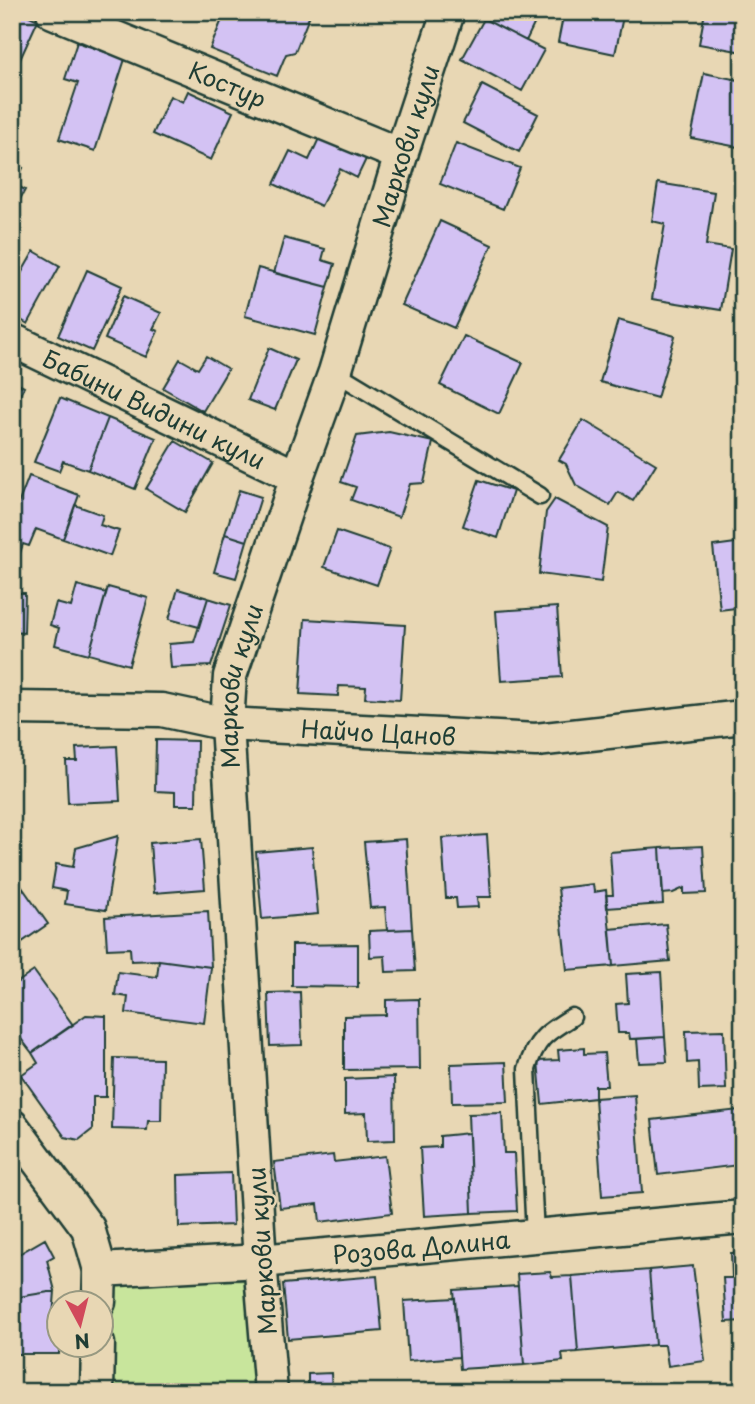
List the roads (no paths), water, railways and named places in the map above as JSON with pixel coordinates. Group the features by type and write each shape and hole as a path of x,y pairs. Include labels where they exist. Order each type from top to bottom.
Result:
{"street":[{"name":"Костур","path":"53,12 401,155"},
{"name":"Маркови кули","path":"271,1392 260,1261 227,724 230,676 335,372 448,12"},
{"name":"Бабини Видини кули","path":"12,340 297,477"},
{"name":"Найчо Цанов","path":"12,708 162,710 227,724 536,740 743,718"},
{"path":"12,1126 88,1228 100,1270 99,1288"},
{"name":"Розова Долина","path":"100,1270 260,1261 743,1217"},
{"path":"97,1392 98,1358"}],"lane":[{"path":"335,372 540,496"},
{"path":"534,1236 527,1069 533,1048 550,1031 572,1017"}]}
